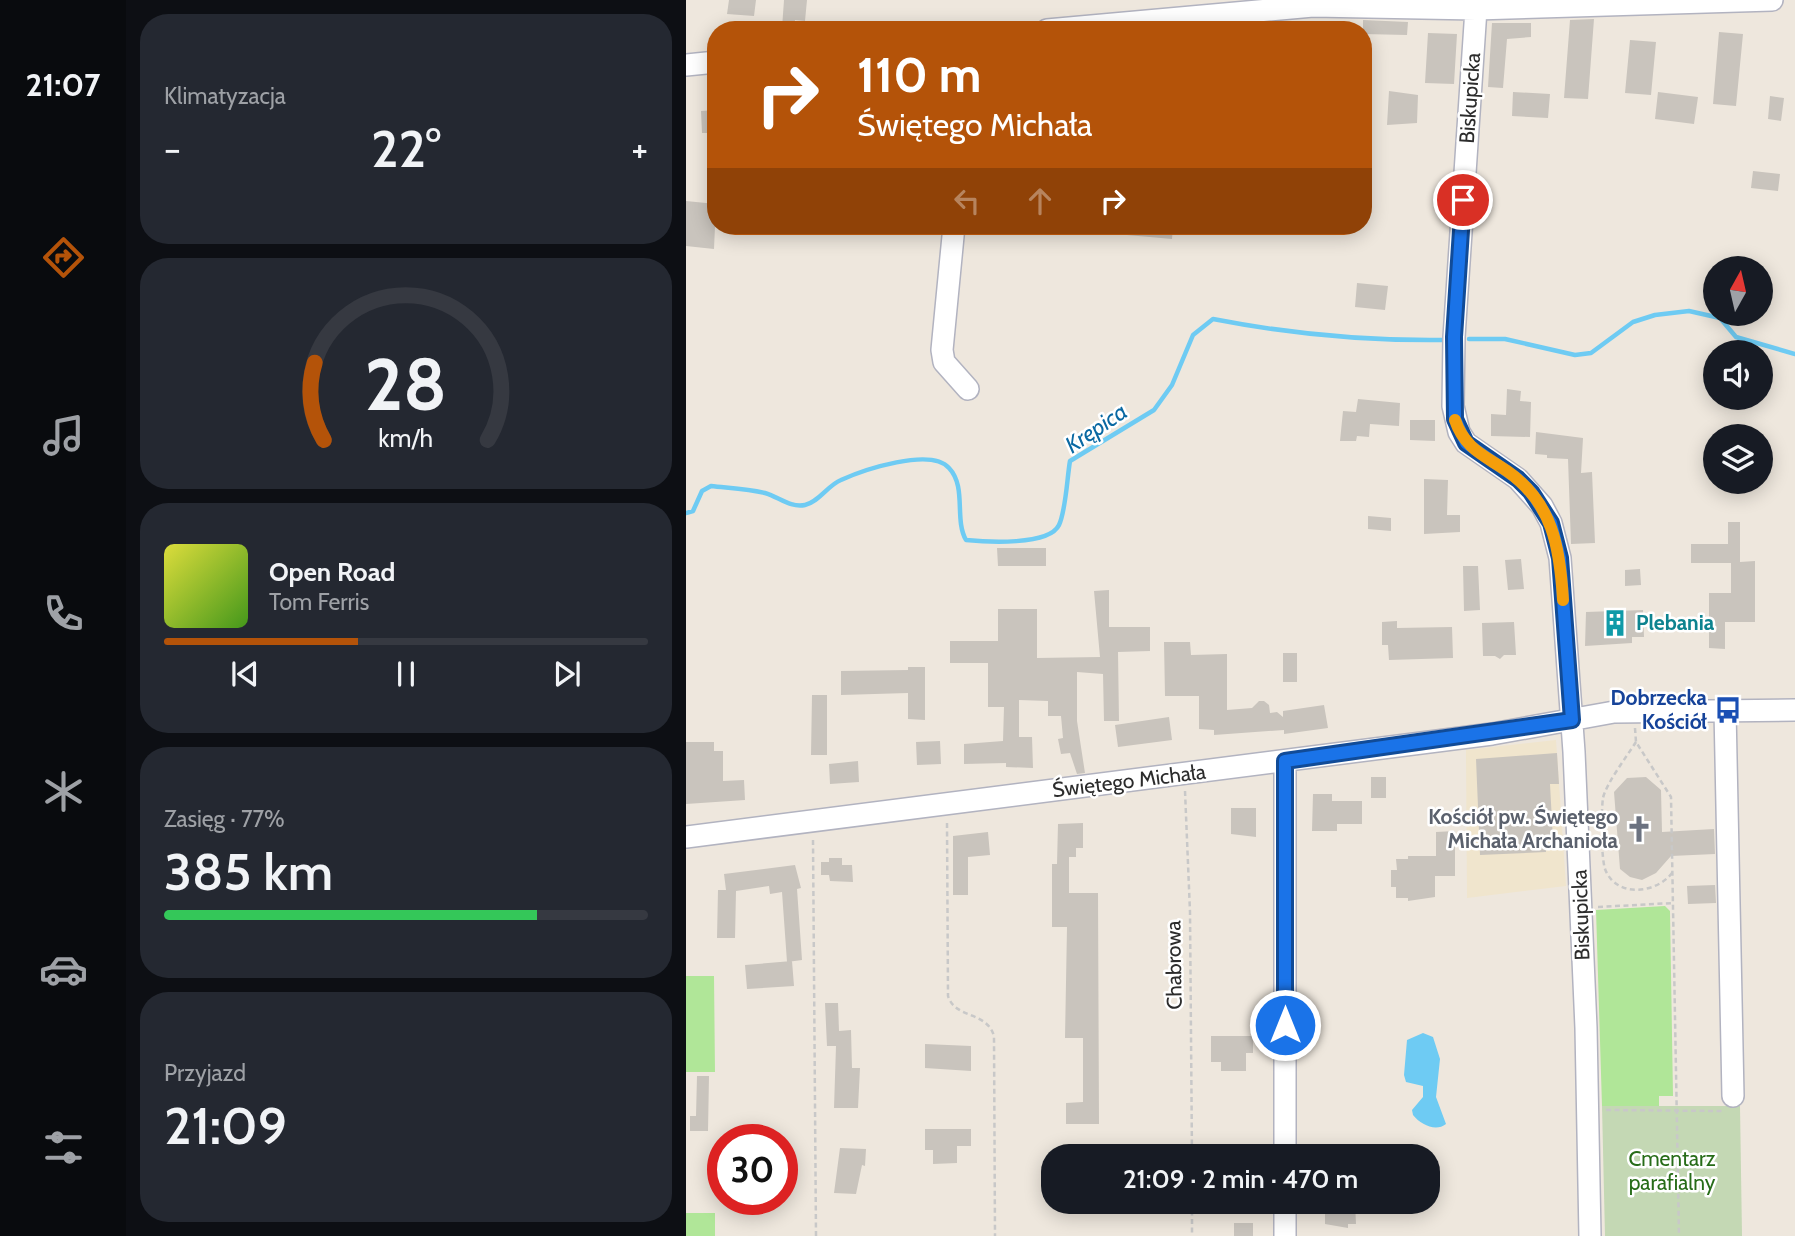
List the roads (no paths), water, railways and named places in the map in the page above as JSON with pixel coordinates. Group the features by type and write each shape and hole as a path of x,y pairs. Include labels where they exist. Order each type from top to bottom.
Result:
{"street":[{"path":"1146,21 1312,6 1476,9 1772,0"},
{"name":"Biskupicka","path":"1476,9 1454,337 1455,419 1466,443 1518,479 1531,492 1551,523 1560,558 1572,720 1581,908 1590,1236"},
{"path":"686,65 707,63"},
{"path":"953,235 942,350 944,362 968,389"},
{"name":"Świętego Michała","path":"686,837 1285,761 1634,710 1795,710"},
{"path":"1725,710 1729,1103"},
{"path":"1285,761 1285,1144"},
{"path":"1285,1214 1285,1236"}],"water":[{"path":"1423,1033 1433,1037 1440,1059 1436,1097 1446,1124 1438,1127 1424,1124 1413,1115 1412,1110 1423,1097 1423,1086 1406,1082 1404,1075 1407,1040"}],"waterway":[{"name":"Krępica","path":"1469,339 1505,339 1575,355 1591,353 1633,322 1655,315 1689,311 1720,318 1736,337 1795,354"},
{"name":"Krępica","path":"686,513 693,511 702,491 711,486 758,492 800,506 815,501 836,482 851,476 896,462 928,460 940,462 949,468 958,484 961,523 966,540 1030,540 1053,532 1059,525 1065,503 1070,461 1154,410 1172,385 1193,335 1213,319 1328,336 1444,340"}],"place":[{"name":"Plebania","path":"1615,623"},
{"name":"Dobrzecka Kościół","path":"1728,710"},
{"name":"Kościół pw. Świętego Michała Archanioła","path":"1639,829"}],"park label":[{"name":"Cmentarz parafialny","path":"1672,1171"}]}
